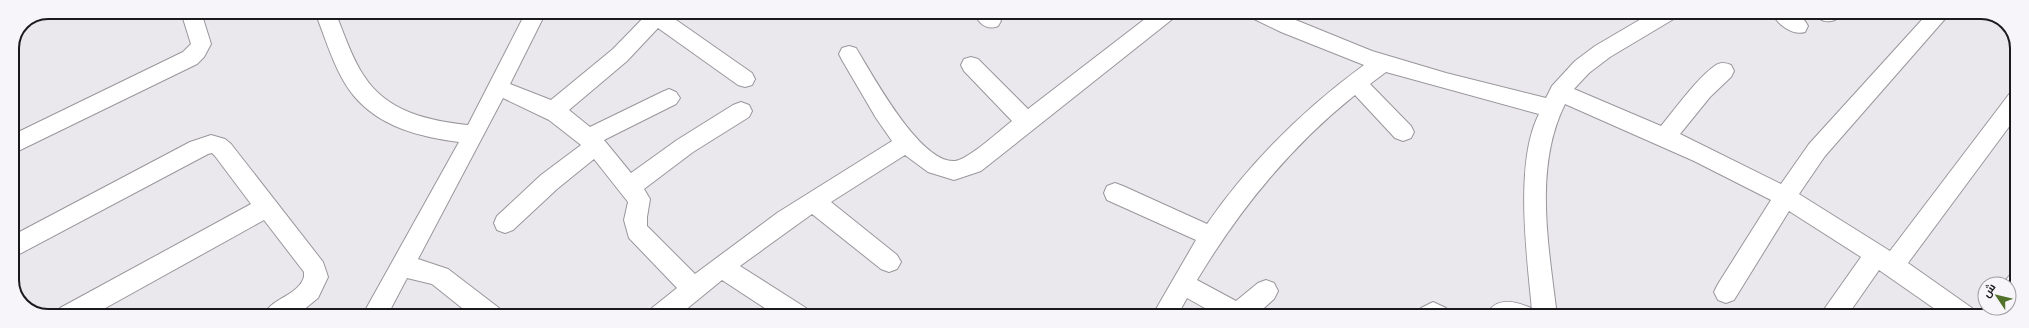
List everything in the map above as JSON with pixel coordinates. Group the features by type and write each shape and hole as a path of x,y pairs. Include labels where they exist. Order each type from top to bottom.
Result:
{"street":[{"path":"19,142 190,58 201,44 192,19"},
{"path":"328,19 361,89 381,108 406,122 438,131 474,134"},
{"path":"378,309 474,134 532,19"},
{"path":"553,111 615,60 655,19"},
{"path":"664,19 744,79"},
{"path":"849,54 893,125 907,143 920,156 930,163 948,171 956,171 965,169 973,164 1027,122 1149,19"},
{"path":"1272,19 1305,34 1382,63 1486,92 1555,100 1665,136 1785,197 1884,260 1954,309"},
{"path":"1544,309 1537,242 1536,192 1540,143 1555,100 1581,67 1658,19"},
{"path":"1790,19 1798,26"},
{"path":"1726,292 1785,197 1817,150 1935,19"},
{"path":"1168,309 1182,284 1235,203 1269,163 1356,82 1382,63"},
{"path":"971,65 1027,122"},
{"path":"1665,136 1703,91 1724,71"},
{"path":"1356,82 1403,132"},
{"path":"497,88 523,96 553,111 592,142 639,199 640,206 634,214 637,231 694,289"},
{"path":"505,223 592,142 669,98"},
{"path":"1839,309 1884,260 2010,107"},
{"path":"629,187 685,146 741,111"},
{"path":"669,309 721,267 813,201 907,143"},
{"path":"19,244 206,145 220,146 268,206 315,269 317,275 312,289 285,309"},
{"path":"1115,193 1212,237"},
{"path":"813,201 889,262"},
{"path":"81,309 268,206"},
{"path":"401,267 423,270 440,276 482,309"},
{"path":"721,267 787,309"},
{"path":"1182,284 1227,309"},
{"path":"1246,309 1266,290"}]}
